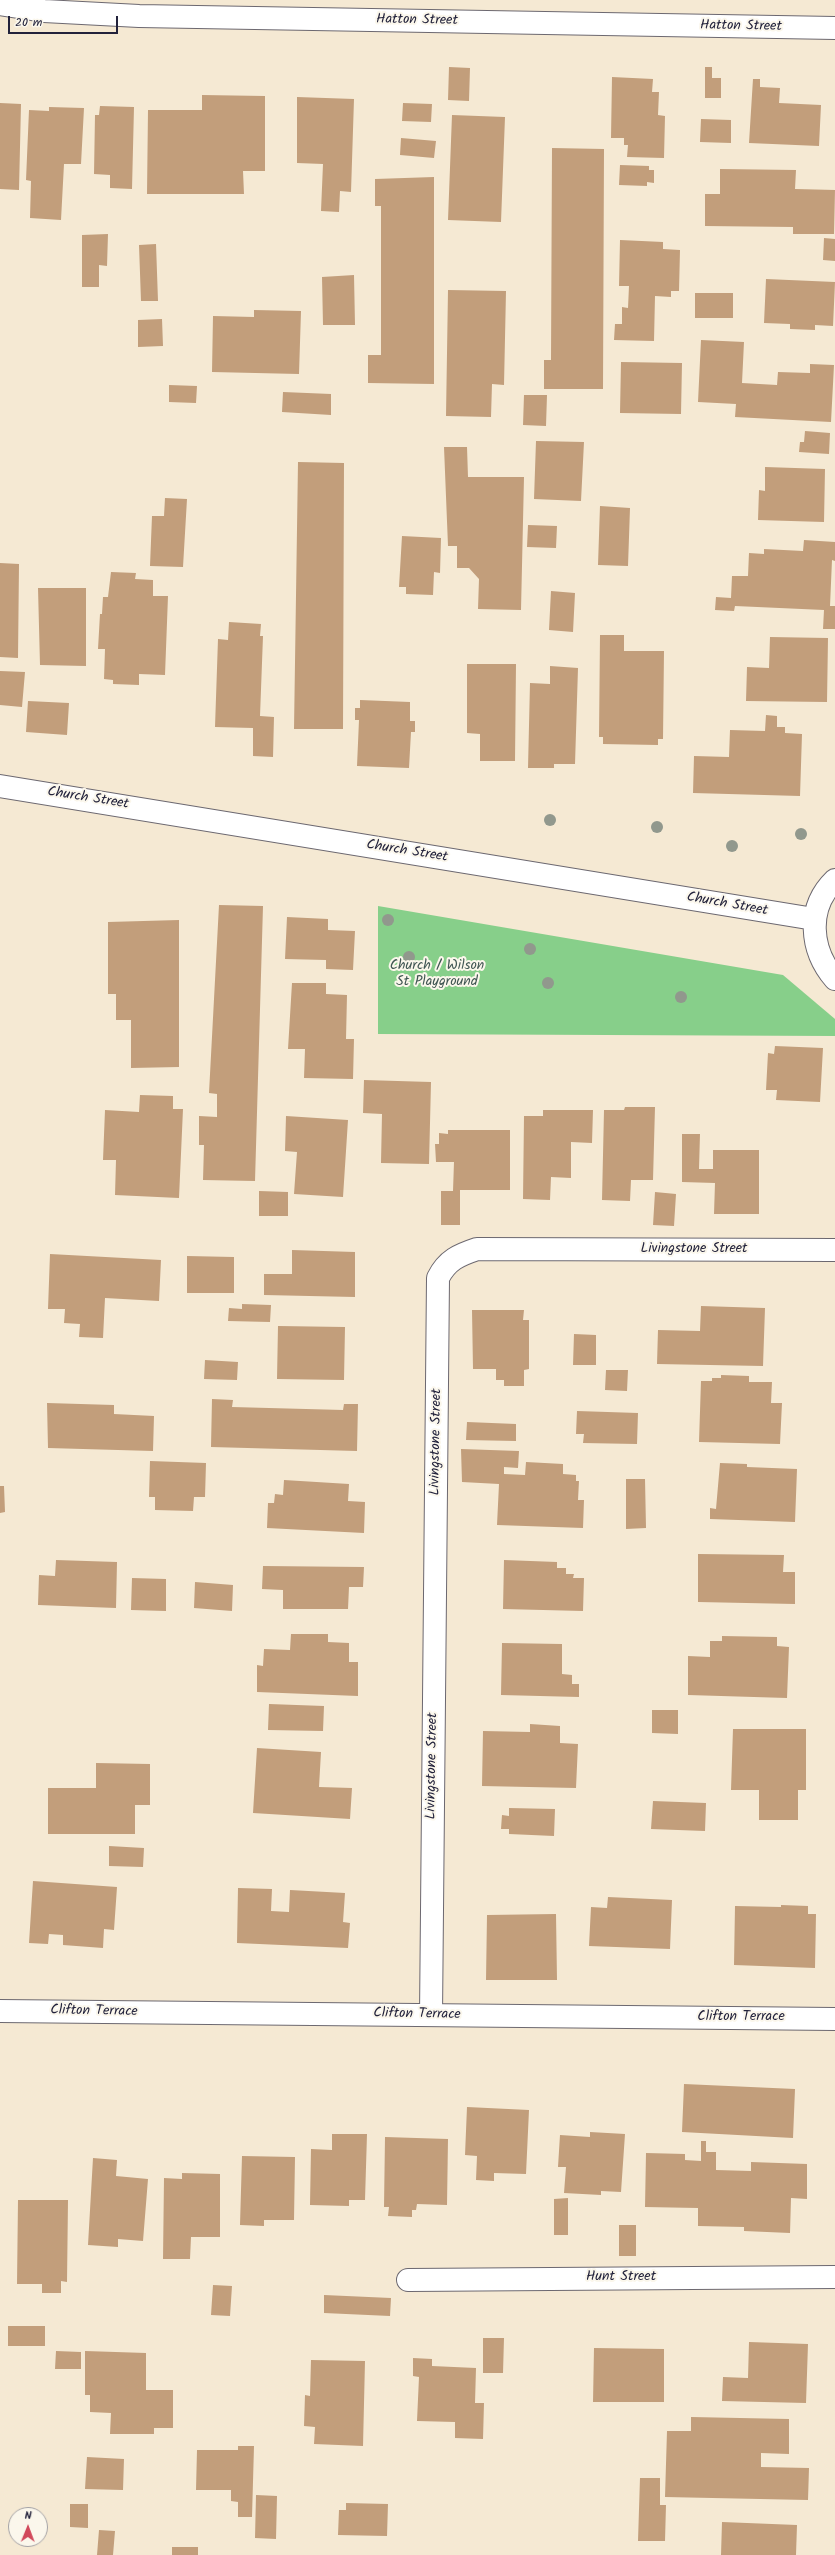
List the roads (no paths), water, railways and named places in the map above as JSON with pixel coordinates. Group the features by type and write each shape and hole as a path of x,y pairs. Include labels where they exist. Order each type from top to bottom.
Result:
{"street":[{"name":"Hatton Street","path":"0,4 44,11 139,16 835,28"},
{"name":"Church Street","path":"0,786 814,919"},
{"path":"835,880 821,899 814,919 814,941 822,961 835,978"},
{"name":"Livingstone Street","path":"431,2015 438,1278 444,1265 459,1254 477,1249 835,1250"},
{"name":"Clifton Terrace","path":"0,2011 835,2019"},
{"name":"Hunt Street","path":"408,2280 835,2277"}],"park label":[{"name":"Church / Wilson St Playground","path":"437,976"}]}
